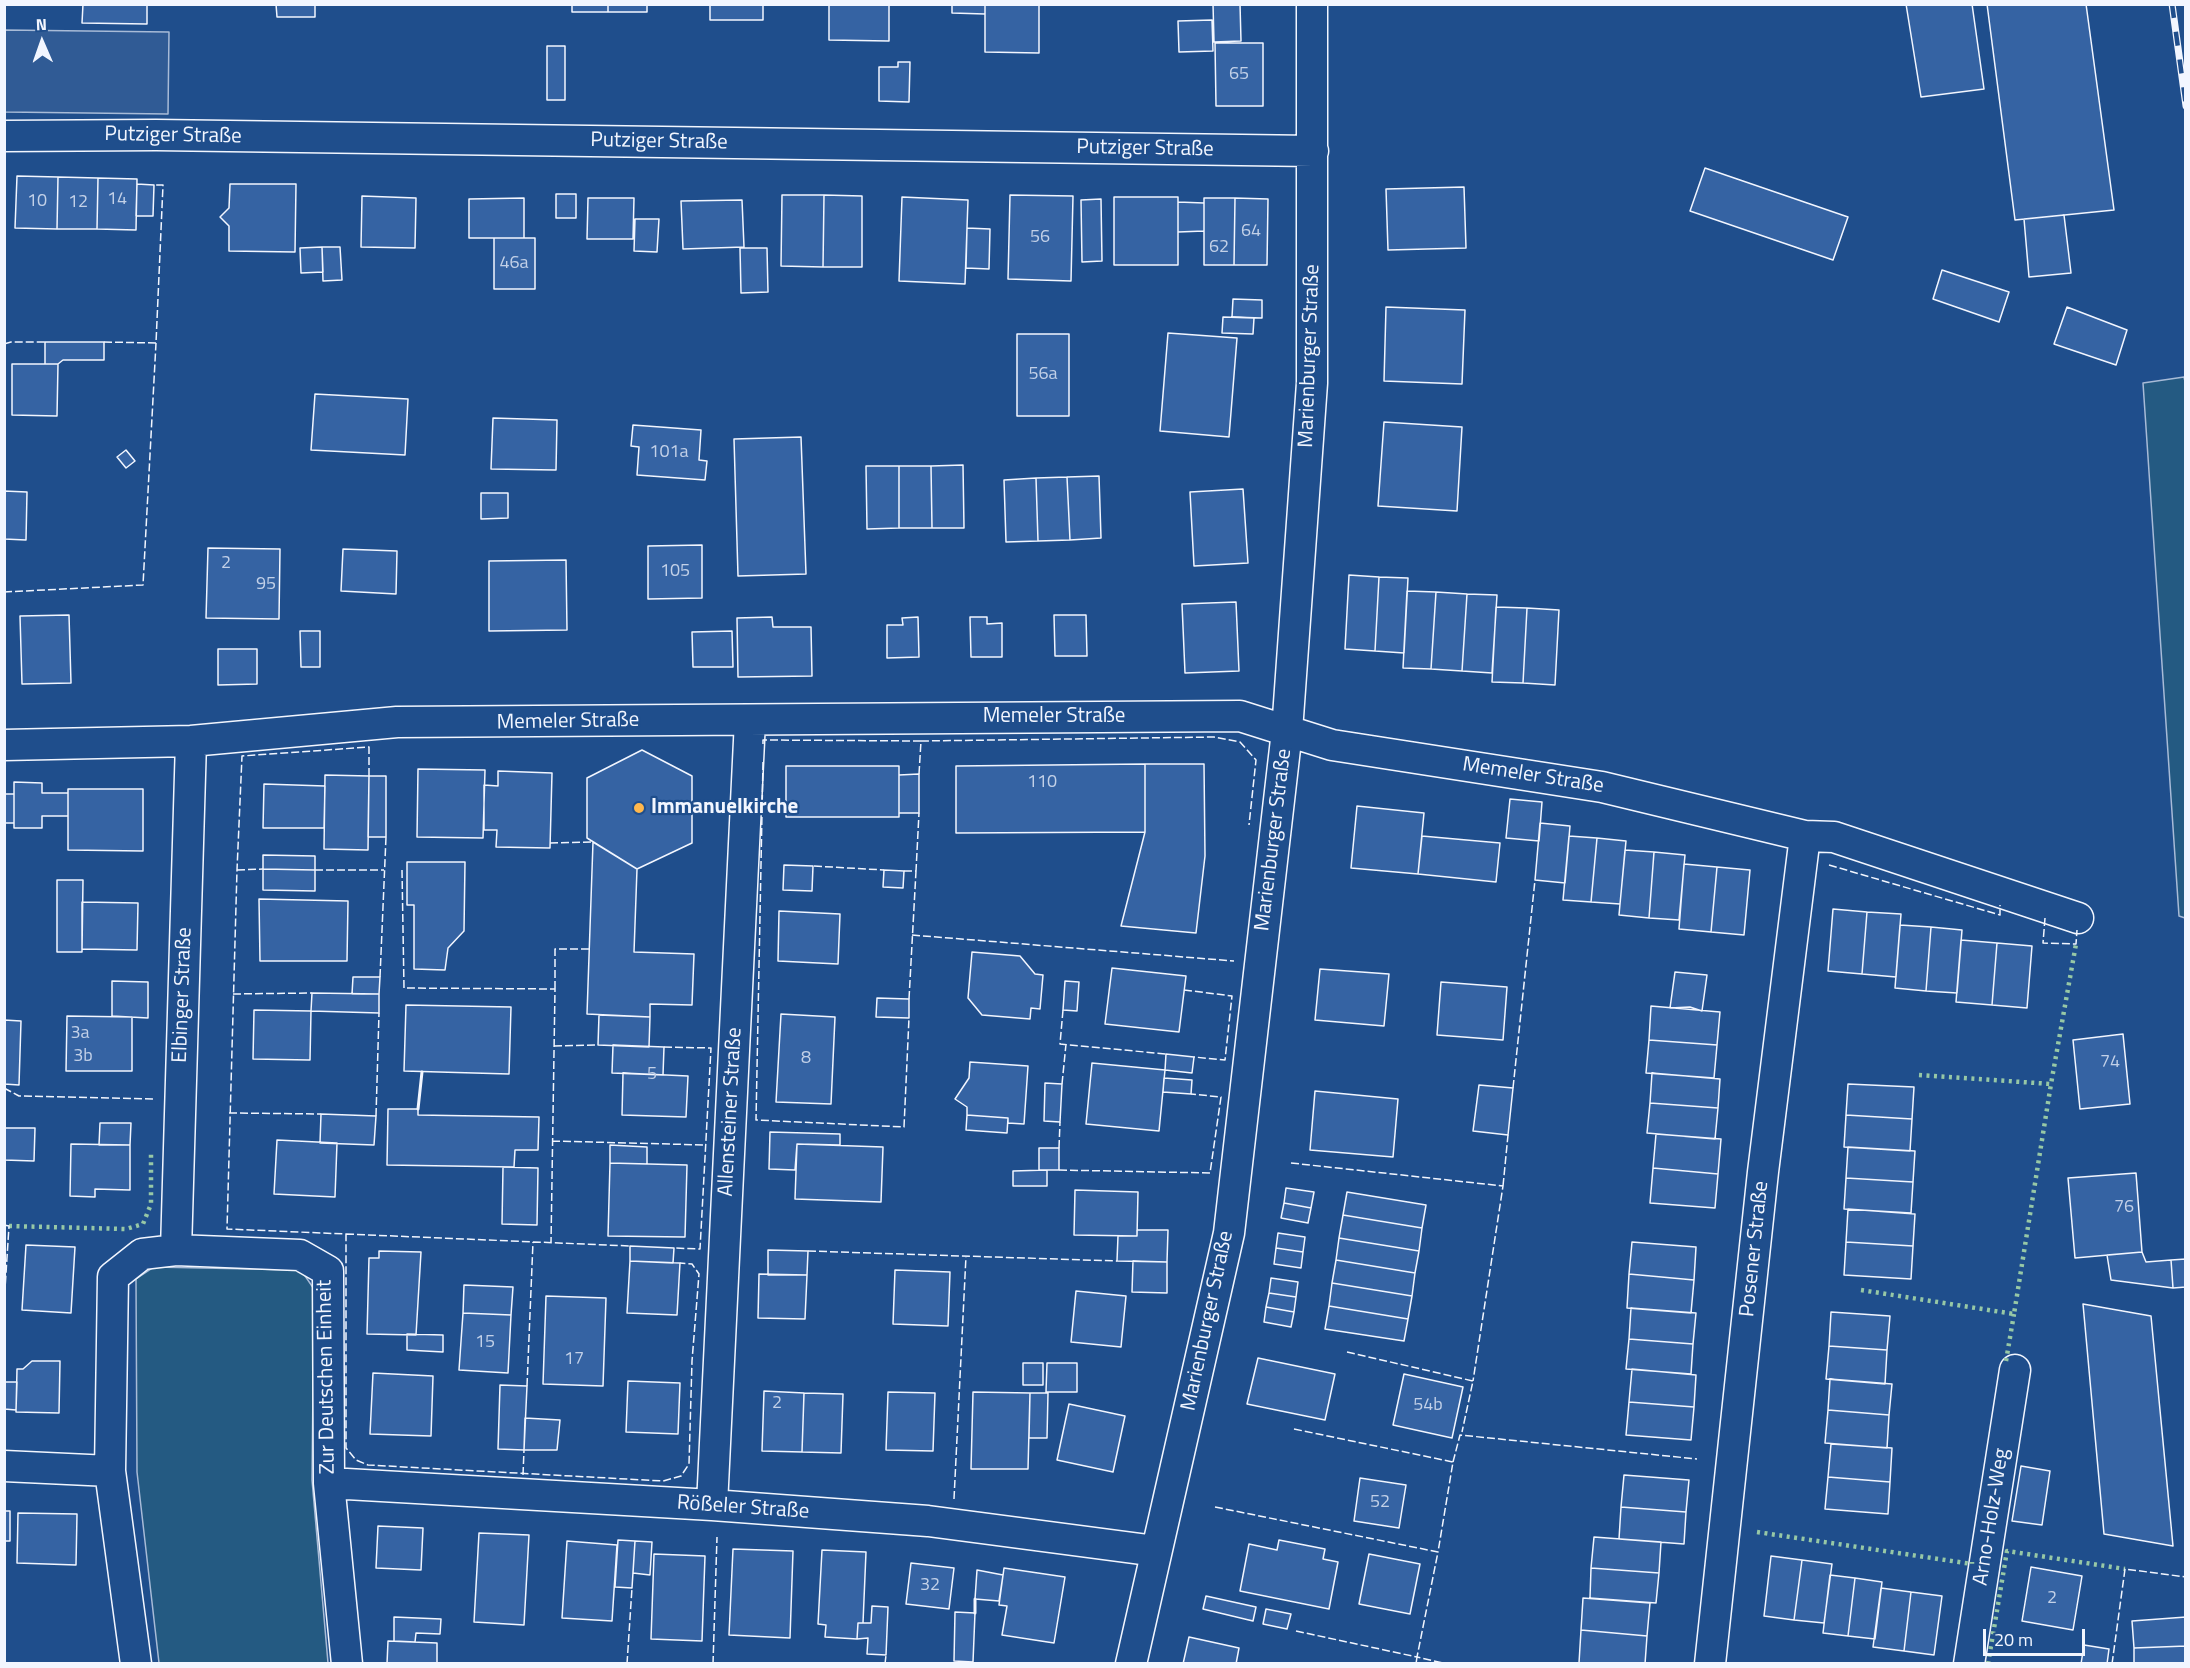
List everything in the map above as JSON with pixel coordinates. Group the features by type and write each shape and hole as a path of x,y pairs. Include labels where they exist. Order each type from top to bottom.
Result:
{"street":[{"name":"Marienburger Straße","path":"1131,1664 1229,1233 1287,731 1312,382 1314,152 1312,4"},
{"name":"Putziger Straße","path":"4,136 156,135 1314,152"},
{"name":"Memeler Straße","path":"4,745 191,741 397,722 1240,716 1332,745 1602,787 1805,836 1834,837 2078,918"},
{"name":"Allensteiner Straße","path":"712,1505 750,720"},
{"name":"Elbinger Straße","path":"176,1250 191,741"},
{"name":"Posener Straße","path":"1710,1664 1763,1172 1805,836"},
{"name":"Zur Deutschen Einheit","path":"136,1664 110,1471 113,1277 142,1254 176,1250 300,1255 328,1271 329,1483 347,1664"},
{"name":"Arno-Holz-Weg","path":"1969,1664 2015,1370"},
{"path":"4,1466 110,1471"},
{"name":"Rößeler Straße","path":"329,1483 712,1505 928,1521 1156,1551"}],"shaded area":[{"path":"5,30 169,32 168,114 5,112"},
{"path":"2184,377 2186,386 2185,918 2179,916 2143,383"},
{"path":"154,1267 301,1270 314,1289 312,1480 328,1663 159,1663 137,1472 136,1279"}],"building":[{"path":"83,4 147,4 147,24 82,23"},
{"path":"276,4 315,4 315,17 277,17"},
{"path":"572,4 608,4 608,12 572,12"},
{"path":"608,4 647,4 647,12 608,12"},
{"path":"710,4 763,4 763,20 710,20"},
{"path":"829,4 889,4 889,41 829,40"},
{"path":"952,4 985,4 985,14 952,13"},
{"path":"985,4 1039,4 1039,53 985,52"},
{"path":"1213,4 1240,4 1241,41 1214,42"},
{"path":"1906,4 1972,4 1984,89 1921,97"},
{"path":"1987,4 2086,4 2114,210 2015,220"},
{"path":"1212,20 1213,51 1179,52 1178,21"},
{"path":"1215,43 1263,43 1263,106 1216,106"},
{"path":"547,46 565,46 565,100 547,100"},
{"path":"898,62 910,62 909,102 879,101 879,67 898,67"},
{"path":"1705,168 1848,217 1833,260 1690,211"},
{"path":"17,176 58,177 57,229 15,228"},
{"path":"58,177 98,178 97,229 57,229"},
{"path":"98,178 137,179 136,230 97,229"},
{"path":"137,184 154,185 153,216 136,216"},
{"path":"230,184 296,184 295,252 229,251 229,226 220,217 229,208"},
{"path":"1464,187 1466,248 1388,250 1386,189"},
{"path":"556,194 576,194 576,218 556,218"},
{"path":"782,195 824,195 823,267 781,266"},
{"path":"824,195 862,196 862,267 823,267"},
{"path":"1010,195 1073,196 1071,281 1008,279"},
{"path":"362,196 416,198 415,248 361,247"},
{"path":"902,197 968,200 965,284 899,281"},
{"path":"1114,197 1178,197 1178,265 1114,265"},
{"path":"524,198 524,238 469,238 469,199"},
{"path":"588,198 634,198 633,239 587,239"},
{"path":"1204,198 1235,198 1234,265 1204,265"},
{"path":"1235,198 1268,199 1267,265 1234,265"},
{"path":"1101,199 1102,261 1082,262 1081,200"},
{"path":"742,200 744,247 683,249 681,201"},
{"path":"1178,202 1204,203 1204,231 1178,232"},
{"path":"2064,215 2071,273 2029,277 2024,219"},
{"path":"635,219 659,219 657,252 634,251"},
{"path":"967,228 990,229 989,269 966,268"},
{"path":"494,238 535,238 535,289 494,289"},
{"path":"322,247 323,272 301,273 300,248"},
{"path":"322,247 340,247 342,280 323,281"},
{"path":"740,248 767,248 768,292 741,293"},
{"path":"1942,270 2009,292 1999,322 1933,299"},
{"path":"1233,299 1262,300 1262,318 1232,317"},
{"path":"1386,307 1465,310 1462,384 1384,381"},
{"path":"2067,307 2127,330 2116,365 2054,344"},
{"path":"1223,317 1254,318 1253,334 1222,333"},
{"path":"1168,333 1237,338 1229,437 1160,431"},
{"path":"1017,334 1069,334 1069,416 1017,416"},
{"path":"45,342 104,342 104,360 63,360 58,364 45,364"},
{"path":"12,364 58,364 57,416 12,415"},
{"path":"315,394 408,399 405,455 311,450"},
{"path":"493,418 557,420 556,470 491,469"},
{"path":"1384,422 1462,427 1457,511 1378,506"},
{"path":"633,425 701,430 699,460 707,461 705,480 637,475 639,447 631,446"},
{"path":"801,437 806,574 738,576 734,439"},
{"path":"126,450 135,461 126,468 117,457"},
{"path":"963,465 964,528 932,528 931,466"},
{"path":"866,466 899,466 899,528 867,529"},
{"path":"899,466 931,466 932,528 899,528"},
{"path":"1099,476 1101,538 1070,540 1067,477"},
{"path":"1067,477 1070,540 1038,541 1036,478"},
{"path":"1036,478 1038,541 1006,542 1004,480"},
{"path":"1243,489 1248,563 1194,566 1190,492"},
{"path":"4,491 27,492 26,540 4,539"},
{"path":"481,493 508,493 508,518 481,519"},
{"path":"702,545 702,598 648,599 648,546"},
{"path":"208,548 280,549 279,619 206,618"},
{"path":"343,549 397,551 396,594 341,591"},
{"path":"566,560 567,630 489,631 489,561"},
{"path":"1349,575 1379,577 1375,651 1345,649"},
{"path":"1379,577 1408,578 1404,653 1375,651"},
{"path":"1407,591 1436,592 1431,669 1403,668"},
{"path":"1436,592 1467,594 1462,671 1431,669"},
{"path":"1467,594 1497,595 1492,673 1462,671"},
{"path":"1236,602 1239,671 1185,673 1182,604"},
{"path":"1496,607 1527,608 1523,683 1492,682"},
{"path":"1527,608 1559,610 1555,685 1523,683"},
{"path":"69,615 71,683 22,684 20,616"},
{"path":"1054,615 1086,615 1087,656 1055,656"},
{"path":"772,617 773,627 811,627 812,676 738,677 737,618"},
{"path":"918,617 919,657 887,658 887,625 903,625 902,618"},
{"path":"970,617 987,617 987,624 1002,623 1002,657 971,657"},
{"path":"300,631 320,631 320,667 301,667"},
{"path":"732,631 733,667 693,667 692,632"},
{"path":"218,649 257,649 257,684 218,685"},
{"name":"Immanuelkirche","path":"642,750 692,776 692,843 637,869 587,838 587,778"},
{"path":"1145,764 1145,832 956,833 956,766"},
{"path":"1145,764 1204,764 1205,856 1196,933 1121,926 1145,832"},
{"path":"786,766 899,766 899,817 786,817"},
{"path":"418,769 485,770 483,838 417,837"},
{"path":"498,771 552,773 550,848 496,847 497,830 484,830 484,785 498,786"},
{"path":"919,774 919,813 899,813 899,775"},
{"path":"325,775 369,776 368,850 324,849"},
{"path":"369,776 386,776 386,837 368,837"},
{"path":"14,782 42,783 42,793 68,793 68,816 42,816 42,828 14,828"},
{"path":"264,784 325,786 324,828 263,828"},
{"path":"68,789 143,789 143,851 68,850"},
{"path":"4,794 14,794 14,823 4,823"},
{"path":"1510,799 1542,802 1539,841 1506,838"},
{"path":"1357,806 1424,813 1418,874 1351,868"},
{"path":"1540,823 1570,826 1565,883 1535,880"},
{"path":"1422,836 1500,843 1496,882 1418,874"},
{"path":"1569,836 1597,838 1591,902 1563,900"},
{"path":"1597,838 1626,841 1620,904 1591,902"},
{"path":"593,842 637,869 634,952 694,954 692,1005 650,1004 650,1017 587,1014"},
{"path":"1625,850 1654,852 1649,918 1619,915"},
{"path":"1654,852 1685,855 1679,920 1649,918"},
{"path":"263,855 315,856 315,870 263,869"},
{"path":"407,862 465,862 464,931 448,948 445,970 414,969 414,905 407,905"},
{"path":"1684,864 1717,867 1711,932 1679,929"},
{"path":"784,865 813,866 812,891 783,890"},
{"path":"1717,867 1750,870 1744,935 1711,932"},
{"path":"263,869 315,870 315,891 263,890"},
{"path":"884,870 904,871 903,888 883,887"},
{"path":"57,880 83,880 82,952 57,952"},
{"path":"259,899 348,901 347,961 260,961"},
{"path":"82,902 138,903 137,950 82,949"},
{"path":"1833,909 1867,912 1862,974 1828,971"},
{"path":"779,911 840,914 838,964 778,961"},
{"path":"1867,912 1901,914 1896,977 1862,974"},
{"path":"1900,925 1931,927 1926,991 1895,988"},
{"path":"1931,927 1962,930 1957,993 1926,991"},
{"path":"1961,940 1997,943 1992,1005 1956,1002"},
{"path":"1997,943 2032,946 2027,1008 1992,1005"},
{"path":"972,952 1020,956 1035,974 1043,975 1040,1009 1031,1008 1030,1019 982,1015 968,998"},
{"path":"1112,968 1186,976 1179,1032 1105,1024"},
{"path":"1320,969 1389,974 1384,1026 1315,1020"},
{"path":"1675,972 1707,975 1702,1011 1690,1007 1670,1008"},
{"path":"353,977 380,977 379,994 352,994"},
{"path":"112,981 148,982 148,1018 112,1016"},
{"path":"1065,981 1079,982 1077,1011 1063,1010"},
{"path":"1441,982 1507,987 1503,1040 1437,1035"},
{"path":"312,993 379,994 379,1013 311,1011"},
{"path":"877,998 909,999 909,1018 876,1017"},
{"path":"406,1005 511,1007 509,1074 404,1071"},
{"path":"1651,1006 1720,1012 1717,1045 1649,1040"},
{"path":"254,1010 311,1011 310,1060 253,1059"},
{"path":"781,1014 835,1017 831,1104 776,1102"},
{"path":"599,1015 650,1017 649,1047 598,1045"},
{"path":"67,1016 132,1017 132,1071 66,1071"},
{"path":"4,1020 21,1021 19,1085 4,1084"},
{"path":"2123,1034 2130,1104 2080,1109 2073,1040"},
{"path":"1649,1040 1717,1045 1714,1078 1646,1073"},
{"path":"613,1045 664,1047 663,1075 612,1073"},
{"path":"1166,1054 1194,1057 1192,1073 1165,1070"},
{"path":"970,1062 1028,1066 1024,1124 1008,1123 1008,1118 967,1115 967,1107 955,1099 969,1078"},
{"path":"1092,1063 1165,1070 1159,1131 1086,1124"},
{"path":"623,1073 688,1076 686,1117 622,1115"},
{"path":"1652,1073 1720,1079 1718,1108 1650,1103"},
{"path":"1164,1078 1192,1080 1191,1094 1163,1092"},
{"path":"1045,1083 1062,1084 1060,1122 1044,1121"},
{"path":"1848,1084 1914,1087 1912,1119 1846,1115"},
{"path":"1479,1085 1513,1088 1508,1135 1473,1131"},
{"path":"1315,1091 1398,1099 1393,1157 1310,1150"},
{"path":"1650,1103 1718,1108 1715,1139 1647,1133"},
{"path":"388,1109 418,1109 418,1115 539,1117 538,1150 515,1150 514,1167 387,1165"},
{"path":"321,1114 376,1116 374,1145 320,1143"},
{"path":"967,1115 1008,1118 1007,1133 966,1130"},
{"path":"1846,1115 1912,1119 1910,1151 1844,1147"},
{"path":"100,1123 131,1123 130,1145 99,1145"},
{"path":"4,1128 35,1128 34,1161 4,1160"},
{"path":"770,1132 840,1134 840,1145 797,1144 795,1170 769,1169"},
{"path":"1656,1134 1721,1139 1718,1174 1653,1168"},
{"path":"277,1140 337,1143 335,1197 274,1194"},
{"path":"71,1144 130,1145 130,1190 95,1189 95,1197 70,1196"},
{"path":"797,1144 883,1147 881,1202 795,1199"},
{"path":"610,1145 647,1147 647,1164 610,1163"},
{"path":"1848,1147 1915,1151 1913,1182 1846,1178"},
{"path":"1039,1148 1059,1148 1059,1170 1039,1170"},
{"path":"610,1163 687,1165 685,1237 608,1236"},
{"path":"503,1167 538,1168 537,1225 502,1224"},
{"path":"1653,1168 1718,1174 1715,1208 1650,1203"},
{"path":"1047,1170 1047,1186 1013,1186 1013,1171"},
{"path":"2136,1173 2142,1252 2075,1258 2068,1178"},
{"path":"1846,1178 1913,1182 1911,1213 1844,1209"},
{"path":"1286,1188 1314,1192 1311,1208 1284,1203"},
{"path":"1075,1190 1138,1192 1137,1236 1074,1235"},
{"path":"1347,1192 1426,1205 1422,1228 1343,1215"},
{"path":"1284,1203 1311,1208 1308,1223 1281,1218"},
{"path":"1848,1209 1915,1214 1913,1246 1846,1242"},
{"path":"1343,1215 1422,1228 1419,1251 1339,1238"},
{"path":"1137,1230 1168,1230 1167,1262 1117,1261 1118,1236 1137,1236"},
{"path":"1278,1233 1305,1237 1303,1252 1276,1248"},
{"path":"1339,1238 1419,1251 1415,1273 1336,1260"},
{"path":"1632,1242 1696,1247 1694,1280 1629,1274"},
{"path":"1846,1242 1913,1246 1911,1279 1844,1275"},
{"path":"26,1245 75,1247 71,1313 22,1310"},
{"path":"630,1246 674,1248 673,1263 630,1261"},
{"path":"1276,1248 1303,1252 1301,1268 1274,1264"},
{"path":"768,1250 808,1251 807,1275 768,1275"},
{"path":"379,1251 421,1252 416,1335 367,1334 369,1258 379,1258"},
{"path":"2142,1252 2146,1262 2171,1260 2173,1288 2111,1280 2107,1255"},
{"path":"2186,1259 2186,1287 2173,1288 2171,1260"},
{"path":"1336,1260 1415,1273 1412,1296 1332,1283"},
{"path":"630,1261 680,1263 677,1315 627,1313"},
{"path":"1133,1261 1167,1262 1167,1293 1132,1292"},
{"path":"895,1270 950,1272 948,1326 893,1324"},
{"path":"759,1274 807,1275 805,1319 758,1318"},
{"path":"1629,1274 1694,1280 1691,1313 1627,1308"},
{"path":"1271,1278 1298,1282 1296,1297 1269,1293"},
{"path":"1332,1283 1412,1296 1408,1319 1329,1306"},
{"path":"464,1285 513,1287 511,1315 463,1313"},
{"path":"1076,1291 1126,1296 1121,1347 1071,1342"},
{"path":"1269,1293 1296,1297 1294,1312 1266,1307"},
{"path":"546,1296 606,1298 603,1386 543,1384"},
{"path":"2083,1304 2151,1316 2173,1546 2104,1534"},
{"path":"1329,1306 1408,1319 1404,1341 1325,1329"},
{"path":"1266,1307 1294,1312 1291,1327 1264,1322"},
{"path":"1631,1308 1696,1313 1693,1344 1629,1339"},
{"path":"1831,1312 1890,1316 1887,1350 1829,1346"},
{"path":"463,1313 511,1315 508,1373 459,1370"},
{"path":"407,1334 443,1335 443,1352 407,1350"},
{"path":"1629,1339 1693,1344 1691,1374 1626,1369"},
{"path":"1829,1346 1887,1350 1885,1384 1826,1379"},
{"path":"1258,1358 1335,1374 1325,1420 1247,1404"},
{"path":"32,1361 60,1361 59,1413 16,1412 17,1369 23,1369"},
{"path":"1023,1363 1043,1363 1043,1385 1023,1385"},
{"path":"1047,1363 1077,1363 1077,1392 1046,1392"},
{"path":"1632,1369 1696,1375 1694,1407 1629,1402"},
{"path":"373,1373 433,1376 431,1436 370,1434"},
{"path":"1404,1374 1463,1387 1452,1438 1393,1425"},
{"path":"1830,1379 1892,1384 1889,1415 1828,1410"},
{"path":"628,1381 680,1383 678,1434 626,1432"},
{"path":"4,1382 17,1382 16,1410 4,1409"},
{"path":"500,1385 527,1386 524,1450 498,1449"},
{"path":"764,1391 804,1393 802,1452 762,1451"},
{"path":"888,1392 935,1393 933,1451 886,1450"},
{"path":"973,1392 1030,1393 1028,1469 971,1469"},
{"path":"804,1393 843,1394 841,1453 802,1452"},
{"path":"1030,1393 1048,1393 1047,1438 1029,1438"},
{"path":"1629,1402 1694,1407 1691,1440 1626,1435"},
{"path":"1069,1404 1125,1416 1113,1472 1057,1460"},
{"path":"1828,1410 1889,1415 1887,1448 1825,1443"},
{"path":"525,1418 560,1420 557,1450 524,1450"},
{"path":"1831,1444 1892,1448 1890,1482 1828,1477"},
{"path":"2021,1466 2050,1471 2042,1525 2012,1521"},
{"path":"1624,1475 1689,1480 1686,1512 1621,1507"},
{"path":"1828,1477 1890,1482 1888,1514 1825,1509"},
{"path":"1360,1478 1406,1485 1399,1528 1354,1521"},
{"path":"1621,1507 1686,1512 1684,1544 1619,1539"},
{"path":"4,1511 10,1511 10,1541 4,1541"},
{"path":"18,1513 77,1514 76,1565 17,1563"},
{"path":"378,1526 423,1528 421,1570 376,1568"},
{"path":"479,1533 529,1535 524,1625 474,1622"},
{"path":"1594,1537 1661,1542 1659,1573 1591,1568"},
{"path":"618,1540 635,1541 632,1588 615,1587"},
{"path":"1279,1540 1325,1549 1323,1559 1338,1562 1329,1609 1240,1591 1249,1544 1277,1550"},
{"path":"567,1541 617,1545 612,1621 562,1618"},
{"path":"635,1541 652,1542 650,1575 633,1573"},
{"path":"733,1549 793,1551 790,1638 729,1635"},
{"path":"822,1550 866,1552 863,1623 858,1623 857,1639 825,1637 826,1625 818,1624"},
{"path":"654,1554 705,1556 702,1641 651,1639"},
{"path":"1369,1554 1420,1564 1410,1614 1359,1604"},
{"path":"1771,1556 1802,1560 1794,1620 1764,1616"},
{"path":"1802,1560 1832,1564 1824,1623 1794,1620"},
{"path":"911,1563 954,1568 949,1609 906,1604"},
{"path":"2031,1567 2082,1576 2073,1630 2022,1621"},
{"path":"1004,1568 1065,1577 1054,1643 1002,1635 1007,1606 999,1605"},
{"path":"1591,1568 1659,1573 1656,1603 1590,1598"},
{"path":"977,1570 1003,1575 999,1601 975,1599"},
{"path":"1830,1575 1855,1578 1848,1636 1823,1633"},
{"path":"1855,1578 1882,1582 1875,1639 1848,1636"},
{"path":"1881,1588 1911,1592 1904,1651 1873,1647"},
{"path":"1911,1592 1942,1596 1934,1655 1904,1651"},
{"path":"1206,1596 1256,1607 1253,1621 1203,1609"},
{"path":"1583,1598 1650,1603 1647,1636 1581,1630"},
{"path":"872,1606 888,1607 886,1655 867,1654 868,1638 857,1639 858,1623 871,1623"},
{"path":"1266,1609 1291,1614 1287,1629 1263,1624"},
{"path":"955,1612 975,1613 973,1662 954,1661"},
{"path":"394,1617 441,1619 440,1634 416,1633 415,1642 394,1641"},
{"path":"2186,1617 2186,1646 2134,1648 2132,1621"},
{"path":"1581,1630 1647,1636 1645,1664 1579,1663"},
{"path":"1189,1637 1239,1648 1236,1664 1183,1664"},
{"path":"388,1641 437,1643 437,1664 387,1664"},
{"path":"2084,1645 2109,1649 2107,1664 2081,1664"},
{"path":"2186,1646 2186,1664 2134,1664 2134,1648"}],"railway":[{"path":"2172,4 2186,106"}],"hedge":[{"path":"1919,1075 2051,1084 2076,944"},
{"path":"1861,1290 2014,1314 2051,1084"},
{"path":"9,1226 126,1229 143,1224 151,1204 151,1152"},
{"path":"2006,1361 2014,1314"},
{"path":"1757,1532 1972,1564 1972,1562"},
{"path":"1988,1664 2007,1551 2125,1569"}],"fence":[{"path":"104,342 156,343 163,185 154,185"},
{"path":"4,344 45,342"},
{"path":"4,592 143,585 156,343"},
{"path":"919,774 921,741 1214,737 1240,742 1256,760 1249,825"},
{"path":"763,744 763,740 921,741"},
{"path":"369,776 369,747 242,756 237,870 227,1229 346,1234 346,1448 356,1460 368,1465 663,1481 681,1476 689,1464 692,1361 699,1274 692,1264 680,1263"},
{"path":"763,762 756,1120 904,1127 909,1018"},
{"path":"904,871 916,871 919,813"},
{"path":"380,977 386,837"},
{"path":"550,843 593,842"},
{"path":"1829,865 2000,915 2000,905"},
{"path":"814,866 884,870"},
{"path":"237,870 263,869"},
{"path":"315,870 384,870"},
{"path":"402,870 404,988 555,989 551,1243"},
{"path":"909,999 916,871"},
{"path":"1513,1088 1535,880"},
{"path":"2045,918 2043,943 2076,944 2077,930"},
{"path":"912,935 1234,961"},
{"path":"555,989 555,949 589,949"},
{"path":"1184,990 1232,996 1225,1060 1194,1057"},
{"path":"233,994 312,993"},
{"path":"1063,1010 1060,1044 1166,1054"},
{"path":"376,1116 379,1013"},
{"path":"1062,1084 1066,1044"},
{"path":"554,1046 598,1045"},
{"path":"664,1047 711,1048 700,1249 674,1248"},
{"path":"4,1088 19,1096 153,1099"},
{"path":"1059,1170 1210,1173 1221,1097 1191,1094"},
{"path":"229,1113 321,1114"},
{"path":"1059,1148 1060,1122"},
{"path":"1503,1186 1508,1135"},
{"path":"552,1141 706,1145"},
{"path":"1291,1163 1503,1186 1473,1381"},
{"path":"4,1225 9,1226 4,1305"},
{"path":"346,1234 630,1246"},
{"path":"527,1386 533,1242"},
{"path":"808,1251 1117,1261"},
{"path":"954,1499 966,1256"},
{"path":"1347,1352 1473,1381 1462,1432"},
{"path":"1294,1429 1453,1462 1438,1552"},
{"path":"1453,1462 1460,1435 1697,1459"},
{"path":"523,1475 524,1450"},
{"path":"1215,1507 1438,1552 1417,1657 1447,1664"},
{"path":"713,1664 717,1537"},
{"path":"2112,1664 2125,1569 2186,1577"},
{"path":"627,1664 632,1588"},
{"path":"1296,1631 1417,1657 1416,1664"},
{"path":"885,1664 886,1655"}],"wall":[{"path":"418,1109 422,1072"},
{"path":"975,1599 975,1613"}],"place":[{"name":"Immanuelkirche","path":"639,808"}]}
